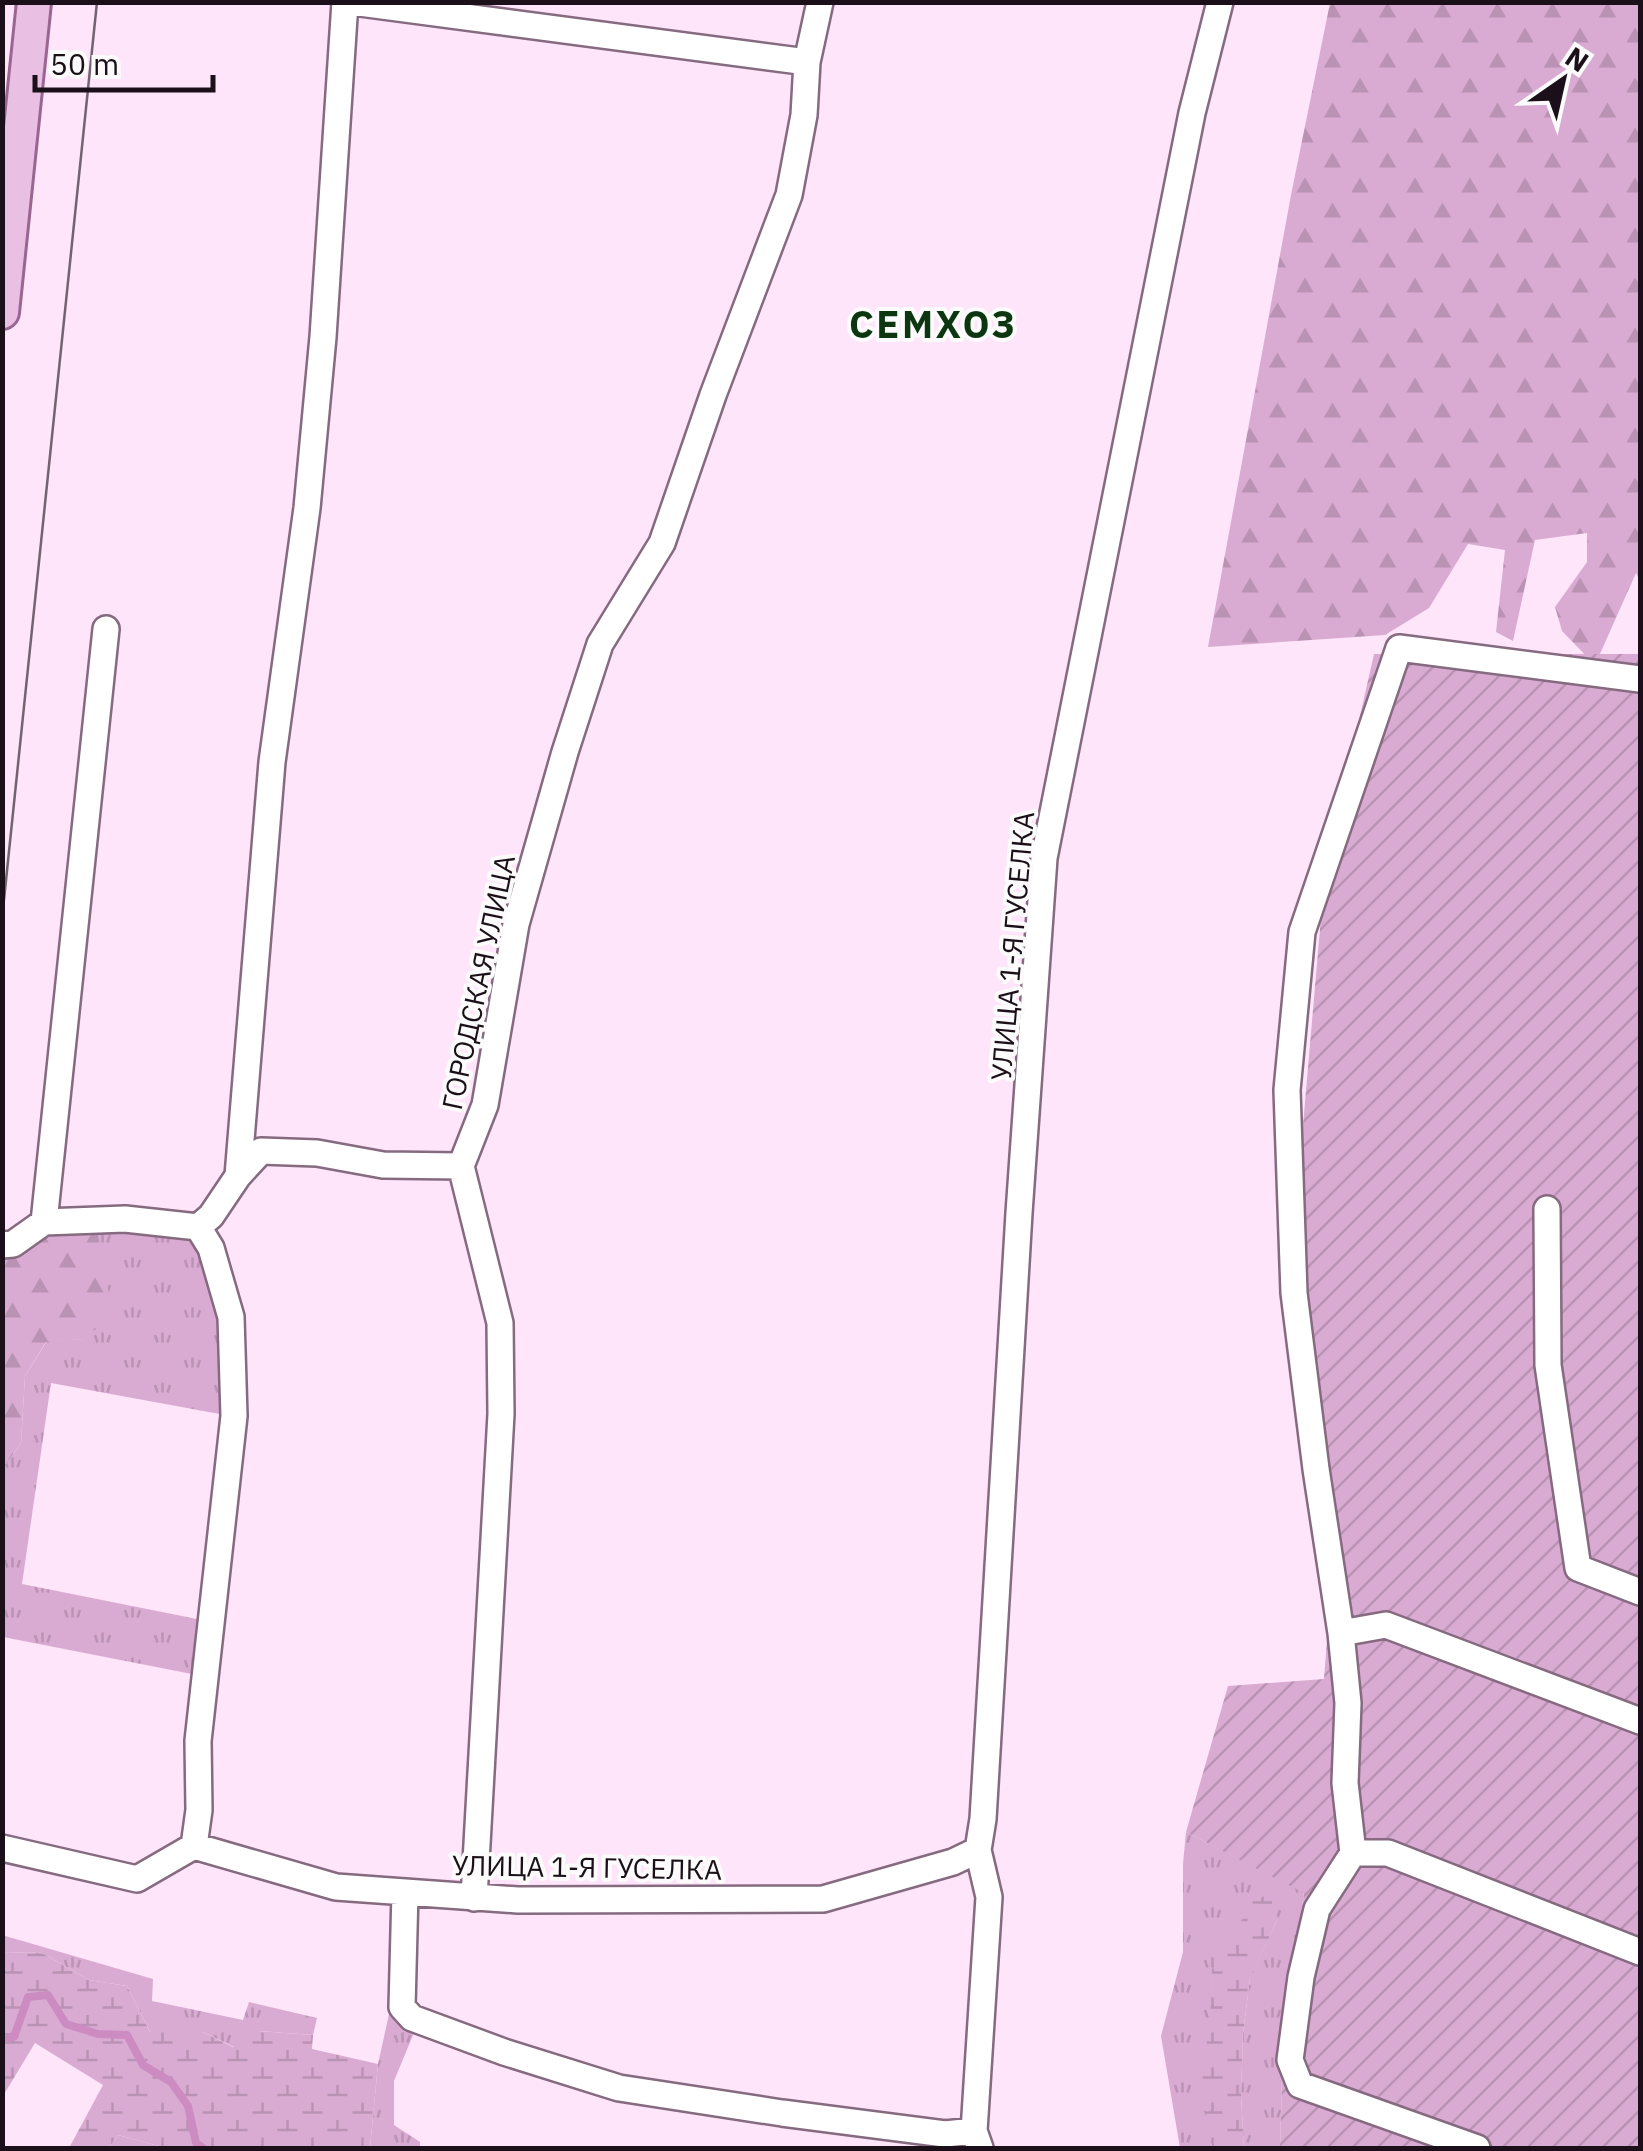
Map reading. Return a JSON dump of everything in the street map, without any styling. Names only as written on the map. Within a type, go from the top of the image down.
[{"type":"main road","points":[[2,312],[34,2]]},
{"type":"street","points":[[238,1176],[272,762],[307,508],[348,2],[806,62]]},
{"type":"street","name":"ГОРОДСКАЯ УЛИЦА","points":[[461,1166],[485,1105],[516,924],[600,644],[662,544],[712,395],[788,195],[804,115],[806,62],[820,2]]},
{"type":"street","name":"УЛИЦА 1-Я ГУСЕЛКА","points":[[406,1892],[402,2007],[412,2018],[620,2088],[977,2140],[989,1898],[978,1850],[984,1820],[1044,858],[1192,113],[1220,2]]},
{"type":"street","points":[[44,1222],[106,629]]},
{"type":"street","points":[[1476,2148],[1300,2085],[1290,2060],[1301,1978],[1317,1909],[1352,1852],[1345,1783],[1348,1703],[1341,1633],[1294,1292],[1287,1090],[1302,932],[1399,648],[1640,679]]},
{"type":"street","points":[[2,1245],[13,1244],[44,1222],[125,1219],[198,1227],[261,1151],[317,1153],[383,1165],[461,1166],[500,1322],[501,1414],[474,1898]]},
{"type":"street","points":[[1547,1209],[1548,1365],[1578,1568],[1640,1592]]},
{"type":"street","points":[[2,1848],[137,1878],[194,1846],[200,1810],[198,1741],[234,1416],[231,1317],[212,1248],[198,1227]]},
{"type":"street","points":[[1341,1633],[1386,1625],[1640,1721]]},
{"type":"street","name":"УЛИЦА 1-Я ГУСЕЛКА","points":[[194,1846],[336,1887],[518,1900],[823,1899],[953,1862],[978,1850]]},
{"type":"street","points":[[1352,1852],[1388,1853],[1640,1952]]},
{"type":"green space","points":[[1330,3],[1640,3],[1640,581],[1636,573],[1595,665],[1562,631],[1555,607],[1587,562],[1587,533],[1535,540],[1513,641],[1496,632],[1505,550],[1468,544],[1429,608],[1385,635],[1208,647]]},
{"type":"green space","points":[[1374,654],[1640,654],[1640,2148],[1280,2148],[1283,2043],[1304,1893],[1186,1832],[1228,1686],[1324,1679],[1328,1628],[1288,1299],[1325,871]]},
{"type":"green space","points":[[97,1230],[189,1235],[209,1252],[224,1317],[225,1415],[51,1383],[22,1584],[202,1620],[197,1675],[3,1637],[3,1464],[21,1443],[25,1376],[47,1341],[83,1339]]},
{"type":"green space","points":[[97,1230],[113,1316],[83,1339],[46,1342],[25,1376],[21,1443],[3,1464],[3,1259],[20,1256],[28,1241]]},
{"type":"green space","points":[[1186,1832],[1304,1892],[1283,2043],[1280,2148],[1244,2148],[1241,2097],[1250,1978],[1278,1918],[1212,1969],[1211,2148],[1180,2148],[1161,2036],[1183,1952]]},
{"type":"green space","points":[[1269,1894],[1278,1918],[1250,1979],[1243,2033],[1244,2148],[1212,2148],[1200,2085],[1210,2022],[1212,1969],[1253,1901]]},
{"type":"green space","points":[[2,1935],[153,1979],[152,2001],[243,2020],[249,2002],[317,2018],[313,2035],[259,2031],[234,2047],[203,2032],[150,2032],[127,1986],[89,1980],[42,1953],[3,1952]]},
{"type":"green space","points":[[3,1952],[42,1953],[89,1980],[127,1986],[150,2032],[203,2032],[233,2047],[258,2031],[313,2035],[312,2049],[378,2064],[370,2148],[166,2148],[118,2135],[109,2148],[69,2148],[103,2085],[35,2043],[3,2096]]},
{"type":"green space","points":[[391,2005],[416,2028],[394,2081],[394,2125],[420,2142],[420,2148],[370,2148],[378,2064]]},
{"type":"green space","points":[[118,2135],[166,2148],[109,2148]]},
{"type":"waterway","points":[[2,2037],[14,2037],[28,1997],[48,1995],[66,2024],[98,2034],[127,2035],[143,2065],[171,2082],[188,2106],[196,2143],[203,2148]]},
{"type":"tram line","points":[[2,919],[97,2]]},
{"type":"district","name":"СЕМХОЗ","points":[[933,323]]}]
